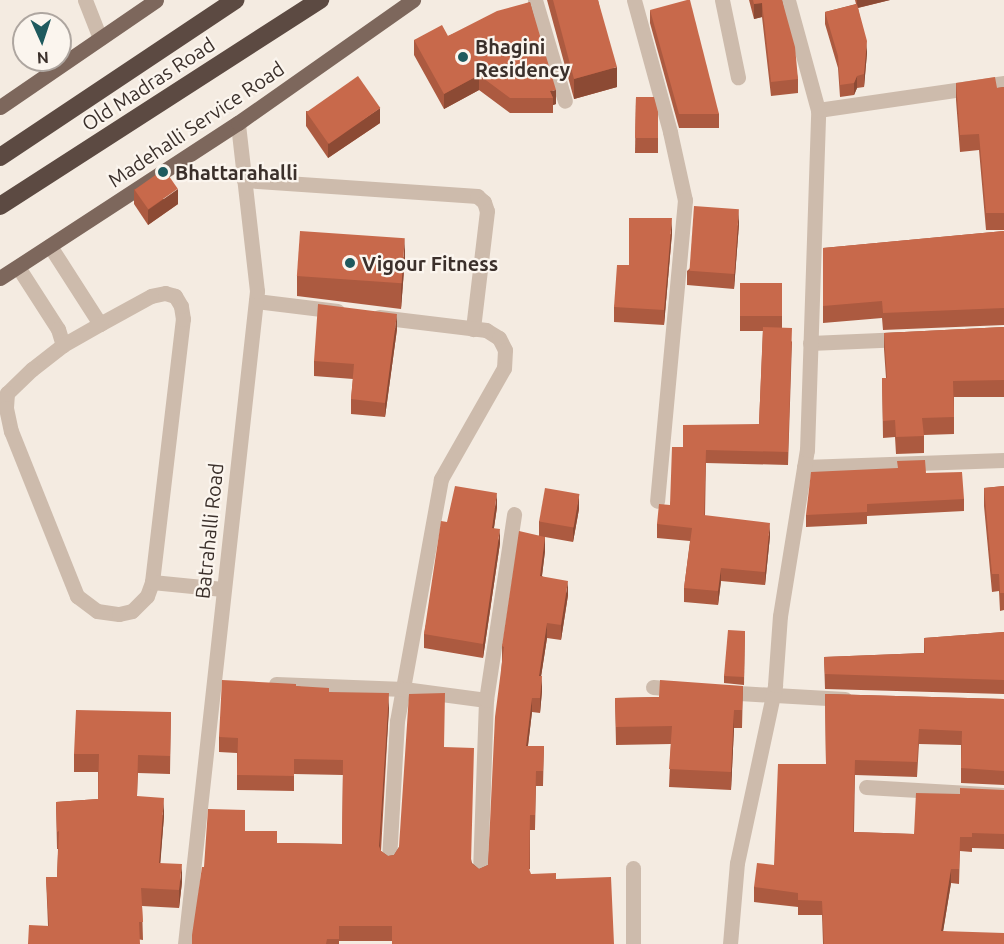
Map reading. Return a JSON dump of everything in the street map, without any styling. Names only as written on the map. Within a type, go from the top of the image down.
[{"type":"highway","name":"Old Madras Road","points":[[0,157],[235,0]]},
{"type":"highway","name":"Old Madras Road","points":[[0,206],[320,0]]},
{"type":"main road","points":[[0,107],[156,0]]},
{"type":"main road","name":"Madehalli Service Road","points":[[0,278],[238,123],[413,0]]},
{"type":"street","points":[[85,0],[100,38]]},
{"type":"street","points":[[535,0],[565,101]]},
{"type":"street","points":[[634,0],[670,132],[684,200],[657,501]]},
{"type":"street","points":[[722,0],[738,77]]},
{"type":"street","points":[[730,944],[737,863],[772,697],[780,616],[804,467],[810,343],[819,256],[818,110],[788,0]]},
{"type":"street","points":[[818,110],[1004,83]]},
{"type":"street","name":"Batrahalli Road","points":[[185,944],[219,682],[224,589],[257,291],[238,123]]},
{"type":"street","points":[[244,180],[477,196],[484,201],[487,211],[473,329]]},
{"type":"street","points":[[50,246],[100,324]]},
{"type":"street","points":[[18,267],[58,329],[63,345]]},
{"type":"street","points":[[165,293],[175,296],[181,306],[183,319],[152,582],[140,605],[119,614],[98,611],[77,596],[11,431],[6,408],[8,393],[32,369],[63,345],[100,324],[151,296],[165,293]]},
{"type":"street","points":[[256,301],[486,330],[499,338],[505,350],[504,368],[441,479],[397,721],[389,861]]},
{"type":"street","points":[[810,343],[913,339]]},
{"type":"street","points":[[804,467],[1004,460]]},
{"type":"street","points":[[480,874],[486,700],[514,514]]},
{"type":"street","points":[[152,582],[224,589]]},
{"type":"street","points":[[261,684],[404,689],[486,700]]},
{"type":"street","points":[[653,687],[772,697],[865,700]]},
{"type":"street","points":[[866,787],[1004,795]]},
{"type":"street","points":[[633,868],[633,944]]},
{"type":"building","points":[[553,0],[598,0],[617,67],[574,79]]},
{"type":"building","points":[[690,0],[719,114],[679,114],[650,10]]},
{"type":"building","points":[[753,0],[782,0],[795,47],[798,79],[771,82],[762,3],[754,4]]},
{"type":"building","points":[[530,2],[556,90],[550,91],[553,98],[510,98],[479,75],[444,94],[414,40],[442,25],[448,36],[497,11]]},
{"type":"building","points":[[857,4],[867,41],[864,74],[857,76],[854,83],[840,85],[838,56],[825,12]]},
{"type":"building","points":[[358,76],[380,108],[329,144],[306,112]]},
{"type":"building","points":[[995,77],[997,88],[1004,87],[1004,213],[986,213],[979,134],[960,135],[956,83]]},
{"type":"building","points":[[636,97],[654,97],[658,112],[658,138],[635,138]]},
{"type":"building","points":[[164,169],[178,189],[148,209],[135,190]]},
{"type":"building","points":[[694,206],[739,209],[734,274],[689,271]]},
{"type":"building","points":[[629,218],[672,218],[664,310],[614,307],[617,265],[629,265]]},
{"type":"building","points":[[300,231],[405,238],[402,283],[297,276]]},
{"type":"building","points":[[1004,231],[1004,308],[883,313],[882,301],[823,306],[823,248]]},
{"type":"building","points":[[740,283],[782,283],[782,316],[740,316]]},
{"type":"building","points":[[318,304],[397,314],[385,403],[351,399],[354,364],[314,361]]},
{"type":"building","points":[[763,327],[792,328],[788,452],[706,450],[704,515],[770,523],[765,572],[721,568],[718,591],[684,588],[692,528],[657,524],[659,504],[670,505],[672,447],[683,447],[683,425],[759,424]]},
{"type":"building","points":[[1004,327],[1004,380],[953,381],[954,417],[922,418],[924,436],[896,437],[895,420],[883,421],[882,378],[887,378],[884,333]]},
{"type":"building","points":[[925,460],[926,473],[962,472],[964,499],[867,504],[867,512],[806,515],[811,472],[898,468],[897,461]]},
{"type":"building","points":[[455,486],[497,493],[492,528],[500,529],[483,644],[424,634],[441,521],[447,522]]},
{"type":"building","points":[[1004,486],[1004,593],[1000,593],[999,574],[992,574],[984,488]]},
{"type":"building","points":[[545,488],[579,494],[574,528],[539,521]]},
{"type":"building","points":[[519,531],[545,537],[540,576],[568,581],[561,625],[547,623],[539,676],[542,676],[540,698],[532,698],[526,746],[544,746],[543,771],[536,771],[535,815],[530,815],[529,869],[531,874],[556,873],[556,879],[611,877],[614,944],[392,944],[392,926],[339,926],[339,939],[327,939],[326,944],[192,944],[202,867],[204,867],[208,809],[245,810],[245,831],[277,831],[277,843],[342,844],[343,760],[294,759],[294,776],[237,775],[238,738],[219,737],[222,680],[296,684],[296,686],[329,688],[329,692],[389,693],[379,846],[381,851],[388,856],[394,855],[399,847],[409,694],[445,693],[444,747],[474,748],[471,863],[479,869],[488,865],[495,717],[504,647],[502,646]]},
{"type":"building","points":[[728,630],[745,631],[744,677],[724,676]]},
{"type":"building","points":[[1004,632],[1004,680],[825,674],[824,657],[925,653],[924,638]]},
{"type":"building","points":[[660,680],[743,686],[742,710],[734,710],[731,772],[669,769],[672,726],[616,727],[615,698],[659,697]]},
{"type":"building","points":[[825,694],[1004,699],[1004,771],[961,768],[962,731],[919,729],[917,762],[855,760],[853,832],[914,834],[916,793],[960,794],[960,788],[1004,790],[1004,834],[972,833],[972,837],[960,837],[959,869],[951,869],[941,931],[1004,933],[1004,944],[824,944],[822,901],[798,900],[798,893],[754,887],[757,863],[774,865],[778,764],[826,764]]},
{"type":"building","points":[[76,710],[171,712],[170,756],[138,755],[137,796],[164,798],[159,863],[182,864],[179,890],[141,888],[143,922],[139,922],[140,944],[28,944],[29,925],[49,926],[46,877],[57,877],[59,831],[57,832],[56,802],[98,799],[99,754],[74,754]]},
{"type":"place","name":"Bhagini Residency","points":[[463,57]]},
{"type":"place","name":"Bhattarahalli","points":[[163,172]]},
{"type":"place","name":"Vigour Fitness","points":[[350,263]]}]
